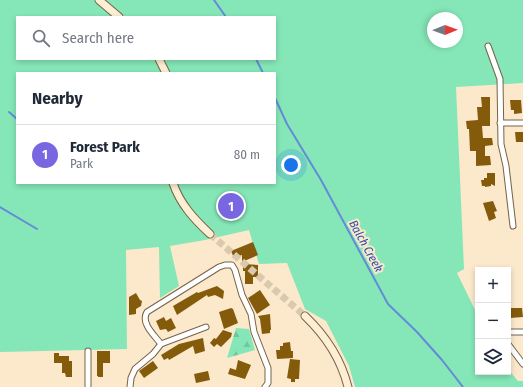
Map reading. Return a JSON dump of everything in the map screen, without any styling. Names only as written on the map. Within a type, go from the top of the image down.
[{"type":"main road","points":[[101,2],[118,16]]},
{"type":"main road","points":[[160,60],[166,72]]},
{"type":"main road","points":[[173,184],[184,205],[210,234]]},
{"type":"main road","points":[[305,316],[318,330],[336,354],[348,387]]},
{"type":"street","points":[[488,46],[500,79],[501,144],[506,166],[513,226]]},
{"type":"street","points":[[500,124],[523,123]]},
{"type":"street","points":[[161,344],[145,321],[144,316],[147,312],[219,267],[232,265],[235,270],[242,295],[251,314],[254,332],[268,368],[268,382],[265,387]]},
{"type":"street","points":[[130,387],[131,378],[135,369],[153,354],[161,344],[206,327]]},
{"type":"street","points":[[511,332],[523,332]]},
{"type":"street","points":[[511,348],[523,364]]},
{"type":"street","points":[[88,351],[88,387]]},
{"type":"green space","points":[[0,0],[523,0],[523,83],[456,87],[464,269],[457,273],[475,310],[475,375],[511,375],[511,373],[518,381],[523,381],[523,387],[355,387],[349,366],[326,321],[305,309],[287,263],[259,264],[249,230],[170,246],[179,286],[160,298],[159,247],[126,250],[127,349],[0,352]]},
{"type":"green space","points":[[236,328],[249,329],[255,350],[227,358]]},
{"type":"building","points":[[481,97],[490,97],[490,126],[482,126],[483,138],[492,138],[493,145],[485,146],[485,156],[490,156],[491,165],[476,166],[476,151],[470,151],[469,129],[467,129],[466,121],[478,120],[477,107],[482,107]]},
{"type":"building","points":[[510,100],[521,100],[522,113],[514,114],[514,110],[511,110]]},
{"type":"building","points":[[515,132],[523,132],[523,142],[516,142]]},
{"type":"building","points":[[487,173],[495,173],[495,186],[491,184],[491,186],[482,186],[481,180],[487,178]]},
{"type":"building","points":[[493,201],[497,211],[494,212],[496,218],[489,221],[483,203]]},
{"type":"building","points":[[253,242],[258,255],[242,262],[242,255],[234,258],[231,251]]},
{"type":"building","points":[[243,264],[258,265],[258,277],[253,277],[253,284],[245,284],[245,271],[243,271]]},
{"type":"building","points":[[217,286],[224,291],[223,299],[215,295],[208,297],[207,295],[177,315],[173,306],[197,292],[198,293]]},
{"type":"building","points":[[260,290],[270,305],[257,314],[248,298]]},
{"type":"building","points":[[136,293],[142,301],[141,306],[136,309],[136,314],[129,315],[129,297]]},
{"type":"building","points":[[231,308],[233,309],[238,323],[224,329],[219,312]]},
{"type":"building","points":[[511,308],[522,308],[523,317],[511,318]]},
{"type":"building","points":[[270,314],[270,333],[262,334],[260,319],[258,316]]},
{"type":"building","points":[[164,317],[166,321],[171,318],[176,328],[168,332],[166,329],[160,330],[156,321]]},
{"type":"building","points":[[223,330],[232,333],[231,337],[221,347],[217,344],[214,347],[210,343],[214,338],[216,339]]},
{"type":"building","points":[[203,338],[205,351],[195,354],[193,346],[169,360],[168,358],[164,360],[161,355],[179,344]]},
{"type":"building","points":[[290,342],[291,351],[293,351],[293,358],[277,359],[276,350],[280,350],[280,346],[283,346],[283,343]]},
{"type":"building","points":[[97,351],[110,351],[110,363],[103,363],[103,377],[97,376]]},
{"type":"building","points":[[54,353],[59,353],[59,356],[69,356],[69,361],[72,361],[72,377],[66,377],[65,373],[62,373],[62,363],[54,363]]},
{"type":"building","points":[[290,359],[300,360],[299,379],[295,379],[295,382],[291,382],[291,379],[287,378]]},
{"type":"building","points":[[238,360],[251,365],[245,379],[228,374],[230,368],[236,370]]},
{"type":"building","points":[[153,361],[158,368],[144,378],[139,371]]},
{"type":"building","points":[[208,371],[210,380],[196,383],[194,374]]},
{"type":"waterway","name":"Balch Creek","points":[[214,0],[225,16]]},
{"type":"waterway","name":"Balch Creek","points":[[256,60],[262,72]]},
{"type":"waterway","name":"Balch Creek","points":[[276,100],[287,124],[321,180],[388,304],[417,332],[442,360],[463,387]]},
{"type":"waterway","points":[[9,112],[16,118]]},
{"type":"waterway","points":[[0,207],[37,229]]},
{"type":"tunnel","points":[[210,234],[305,316]]},
{"type":"place","name":"Forest Park","points":[[231,206]]}]
